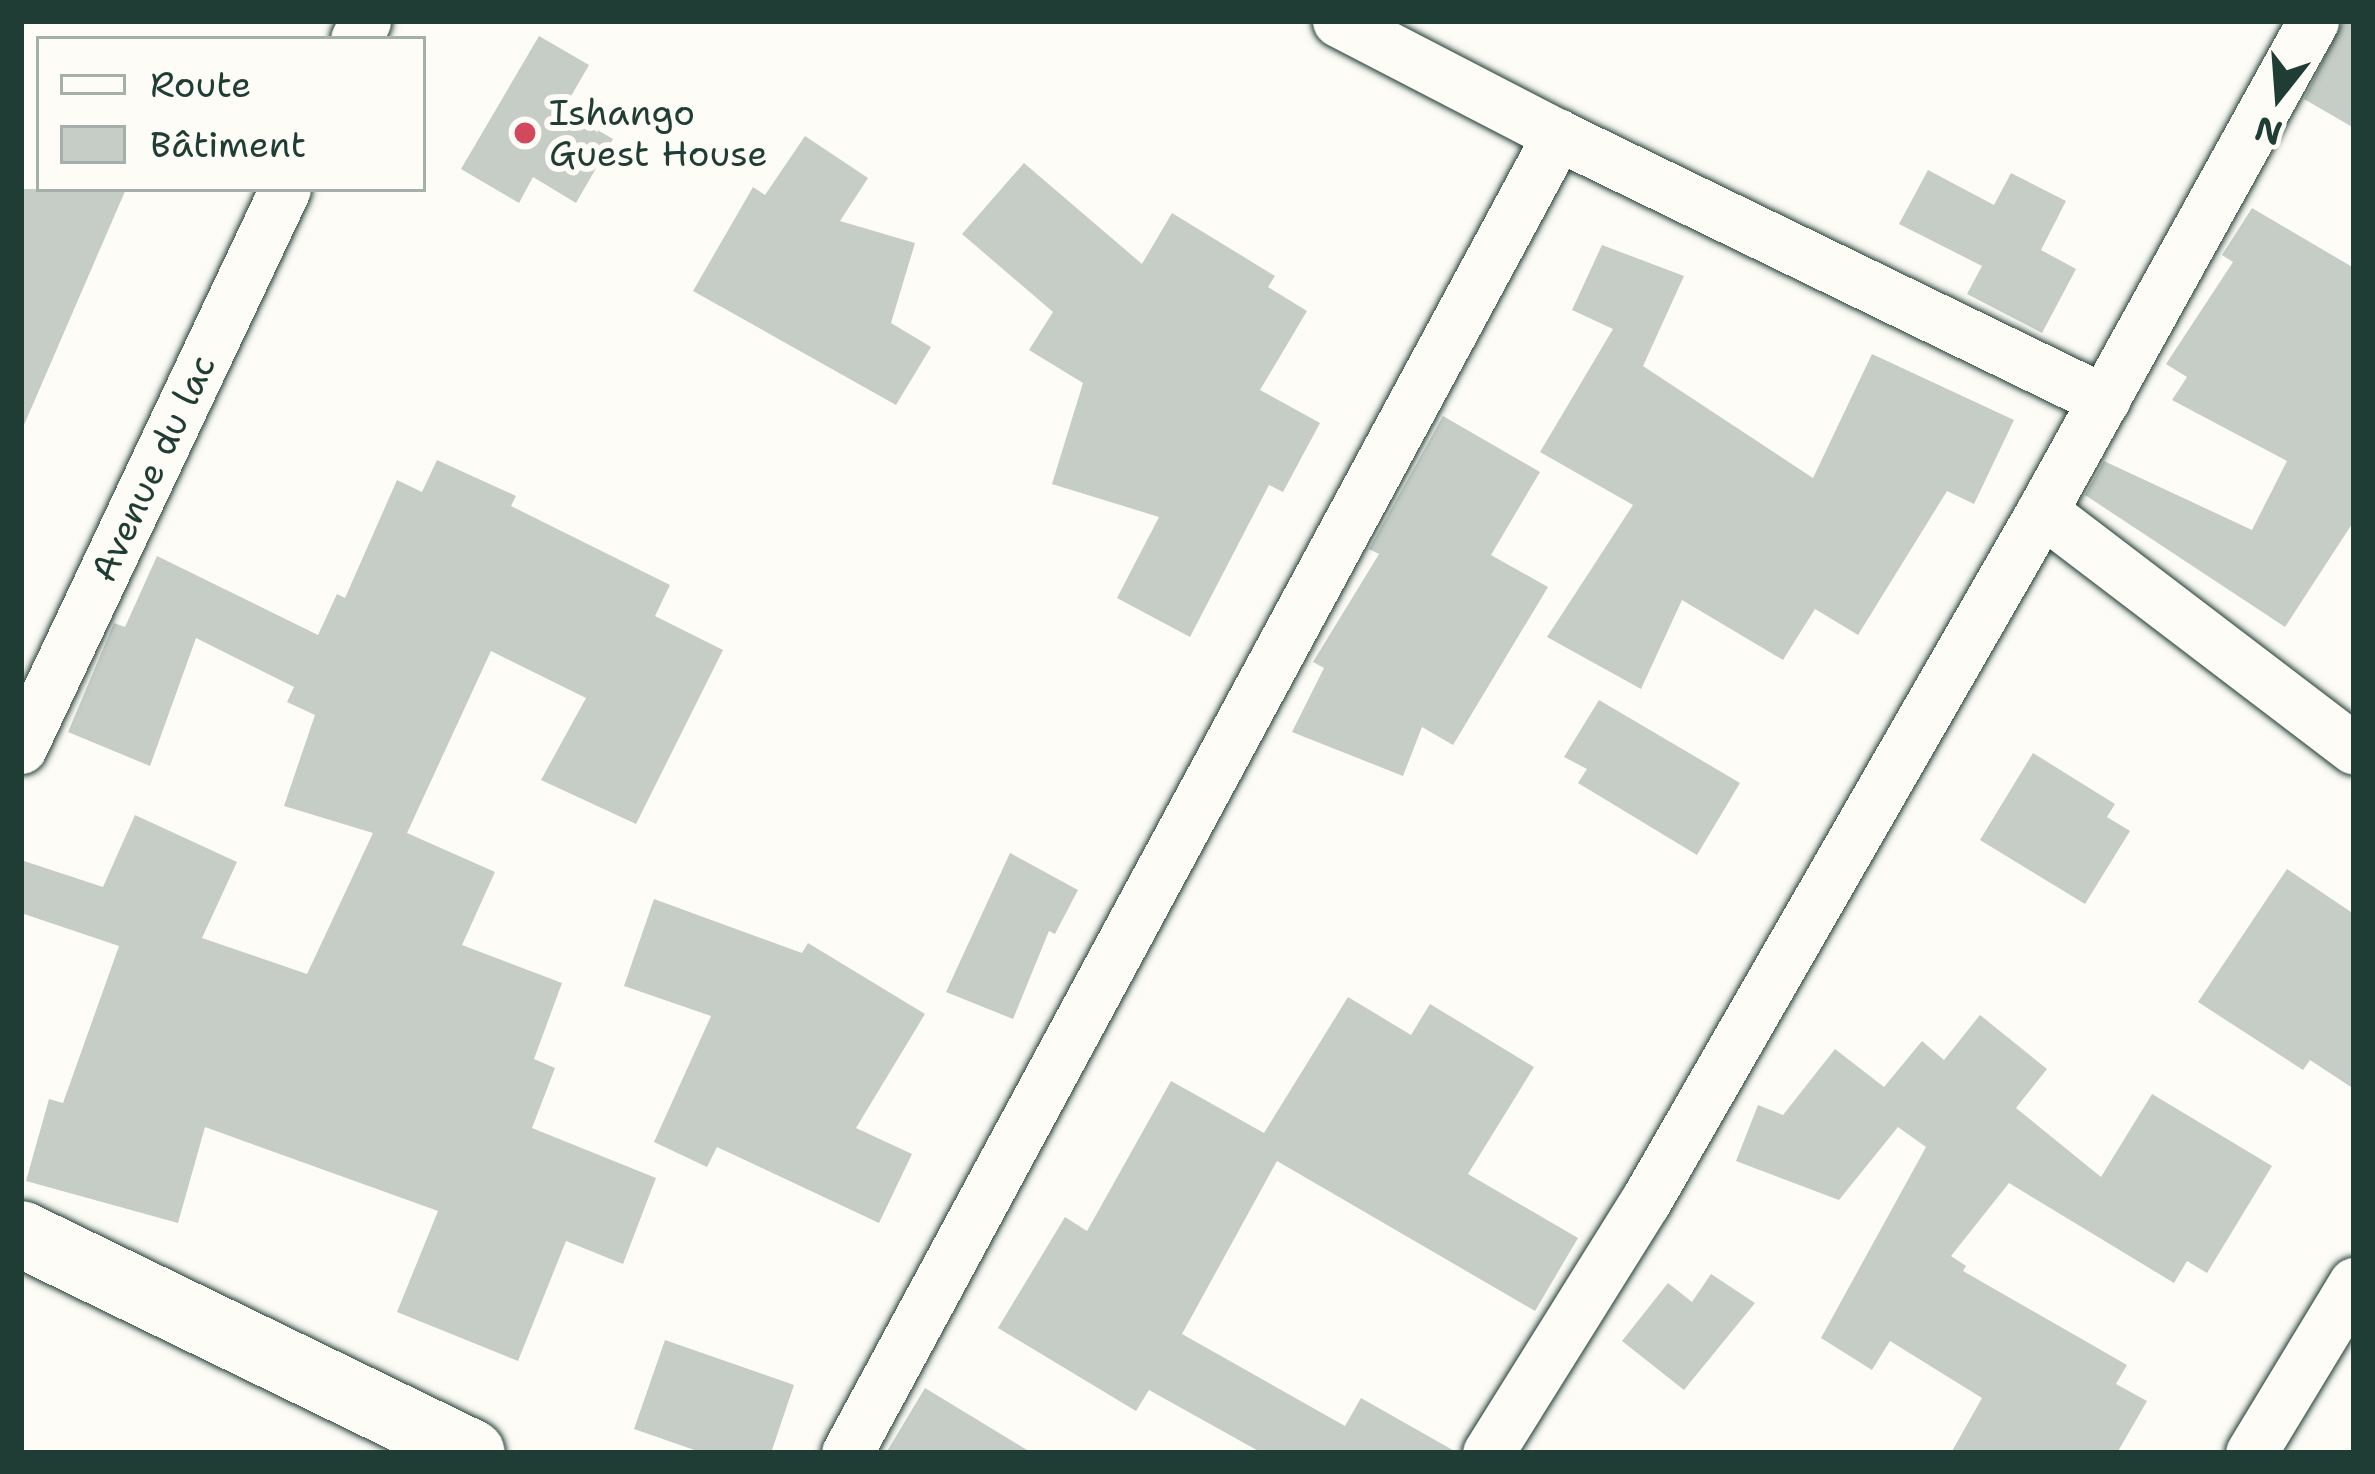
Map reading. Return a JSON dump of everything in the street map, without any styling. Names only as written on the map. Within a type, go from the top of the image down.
[{"type":"main road","points":[[21,1234],[472,1453]]},
{"type":"street","points":[[1338,21],[1558,135],[2104,400]]},
{"type":"street","points":[[1488,1453],[1645,1202],[2042,511],[2313,21]]},
{"type":"street","points":[[847,1453],[1558,135]]},
{"type":"street","name":"Avenue du lac","points":[[21,748],[285,192]]},
{"type":"street","points":[[2042,511],[2354,749]]},
{"type":"street","points":[[2251,1453],[2354,1282]]},
{"type":"building","points":[[2343,21],[2354,21],[2354,128],[2304,99]]},
{"type":"building","points":[[539,36],[589,65],[563,110],[613,139],[576,203],[533,177],[519,203],[461,169]]},
{"type":"building","points":[[805,136],[868,178],[840,221],[915,243],[891,323],[931,347],[896,405],[693,291],[753,187],[765,195]]},
{"type":"building","points":[[1024,163],[1142,264],[1172,213],[1275,276],[1268,287],[1307,311],[1260,390],[1320,423],[1283,492],[1269,485],[1190,637],[1117,598],[1159,517],[1052,484],[1083,383],[1029,350],[1053,312],[962,234]]},
{"type":"building","points":[[1928,170],[1994,205],[2011,173],[2066,201],[2041,250],[2076,269],[2042,333],[1967,294],[1982,266],[1899,224]]},
{"type":"building","points":[[21,189],[125,192],[21,432]]},
{"type":"building","points":[[2252,208],[2354,268],[2354,521],[2285,627],[2085,495],[2104,461],[2252,530],[2287,461],[2172,400],[2187,377],[2166,364],[2233,262],[2222,255]]},
{"type":"building","points":[[1602,245],[1684,276],[1643,366],[1813,478],[1872,354],[2014,420],[1974,504],[1947,491],[1858,635],[1815,609],[1783,660],[1682,600],[1641,689],[1547,637],[1633,505],[1540,452],[1613,329],[1572,310]]},
{"type":"building","points":[[1443,416],[1540,472],[1491,555],[1548,587],[1453,745],[1422,727],[1403,776],[1292,732],[1324,668],[1313,662],[1379,554],[1369,549]]},
{"type":"building","points":[[437,460],[516,496],[511,506],[670,585],[655,616],[723,650],[636,824],[541,780],[586,698],[491,651],[407,833],[495,872],[462,945],[562,983],[534,1059],[555,1068],[532,1128],[656,1178],[623,1264],[566,1241],[518,1361],[397,1312],[438,1211],[205,1127],[178,1223],[26,1181],[49,1099],[63,1103],[119,946],[21,913],[21,860],[103,887],[135,815],[237,862],[202,938],[307,974],[373,833],[284,806],[315,715],[287,702],[294,687],[196,638],[150,766],[68,732],[114,623],[125,627],[157,556],[318,635],[337,594],[345,598],[397,480],[422,492]]},
{"type":"building","points":[[1599,700],[1740,783],[1697,855],[1578,783],[1587,769],[1564,757]]},
{"type":"building","points":[[2033,753],[2115,804],[2107,817],[2130,831],[2085,904],[1980,840]]},
{"type":"building","points":[[1010,853],[1078,890],[1055,934],[1049,931],[1013,1019],[946,992]]},
{"type":"building","points":[[2287,869],[2354,914],[2354,1089],[2310,1060],[2303,1070],[2198,1002]]},
{"type":"building","points":[[654,899],[802,953],[808,943],[925,1014],[856,1128],[912,1154],[879,1223],[717,1147],[707,1167],[654,1142],[711,1016],[624,986]]},
{"type":"building","points":[[1348,997],[1411,1035],[1430,1004],[1534,1067],[1468,1174],[1578,1238],[1535,1311],[1277,1161],[1182,1334],[1345,1426],[1361,1398],[1458,1453],[1262,1453],[1149,1390],[1136,1411],[998,1328],[1065,1217],[1087,1231],[1171,1081],[1264,1133]]},
{"type":"building","points":[[1980,1015],[2047,1069],[2016,1108],[2101,1177],[2152,1094],[2272,1166],[2207,1273],[2187,1261],[2174,1283],[2009,1183],[1951,1256],[1966,1266],[1963,1271],[2127,1365],[2116,1384],[2147,1401],[2117,1453],[1951,1453],[1982,1398],[1890,1341],[1872,1370],[1821,1338],[1926,1147],[1898,1127],[1839,1200],[1736,1161],[1758,1105],[1783,1115],[1835,1049],[1884,1087],[1922,1041],[1944,1060]]},
{"type":"building","points":[[1711,1274],[1755,1303],[1684,1390],[1622,1341],[1668,1283],[1692,1302]]},
{"type":"building","points":[[665,1340],[794,1385],[771,1453],[703,1453],[634,1429]]},
{"type":"building","points":[[925,1388],[1032,1453],[886,1453]]},
{"type":"place","name":"Ishango Guest House","points":[[525,133]]}]
